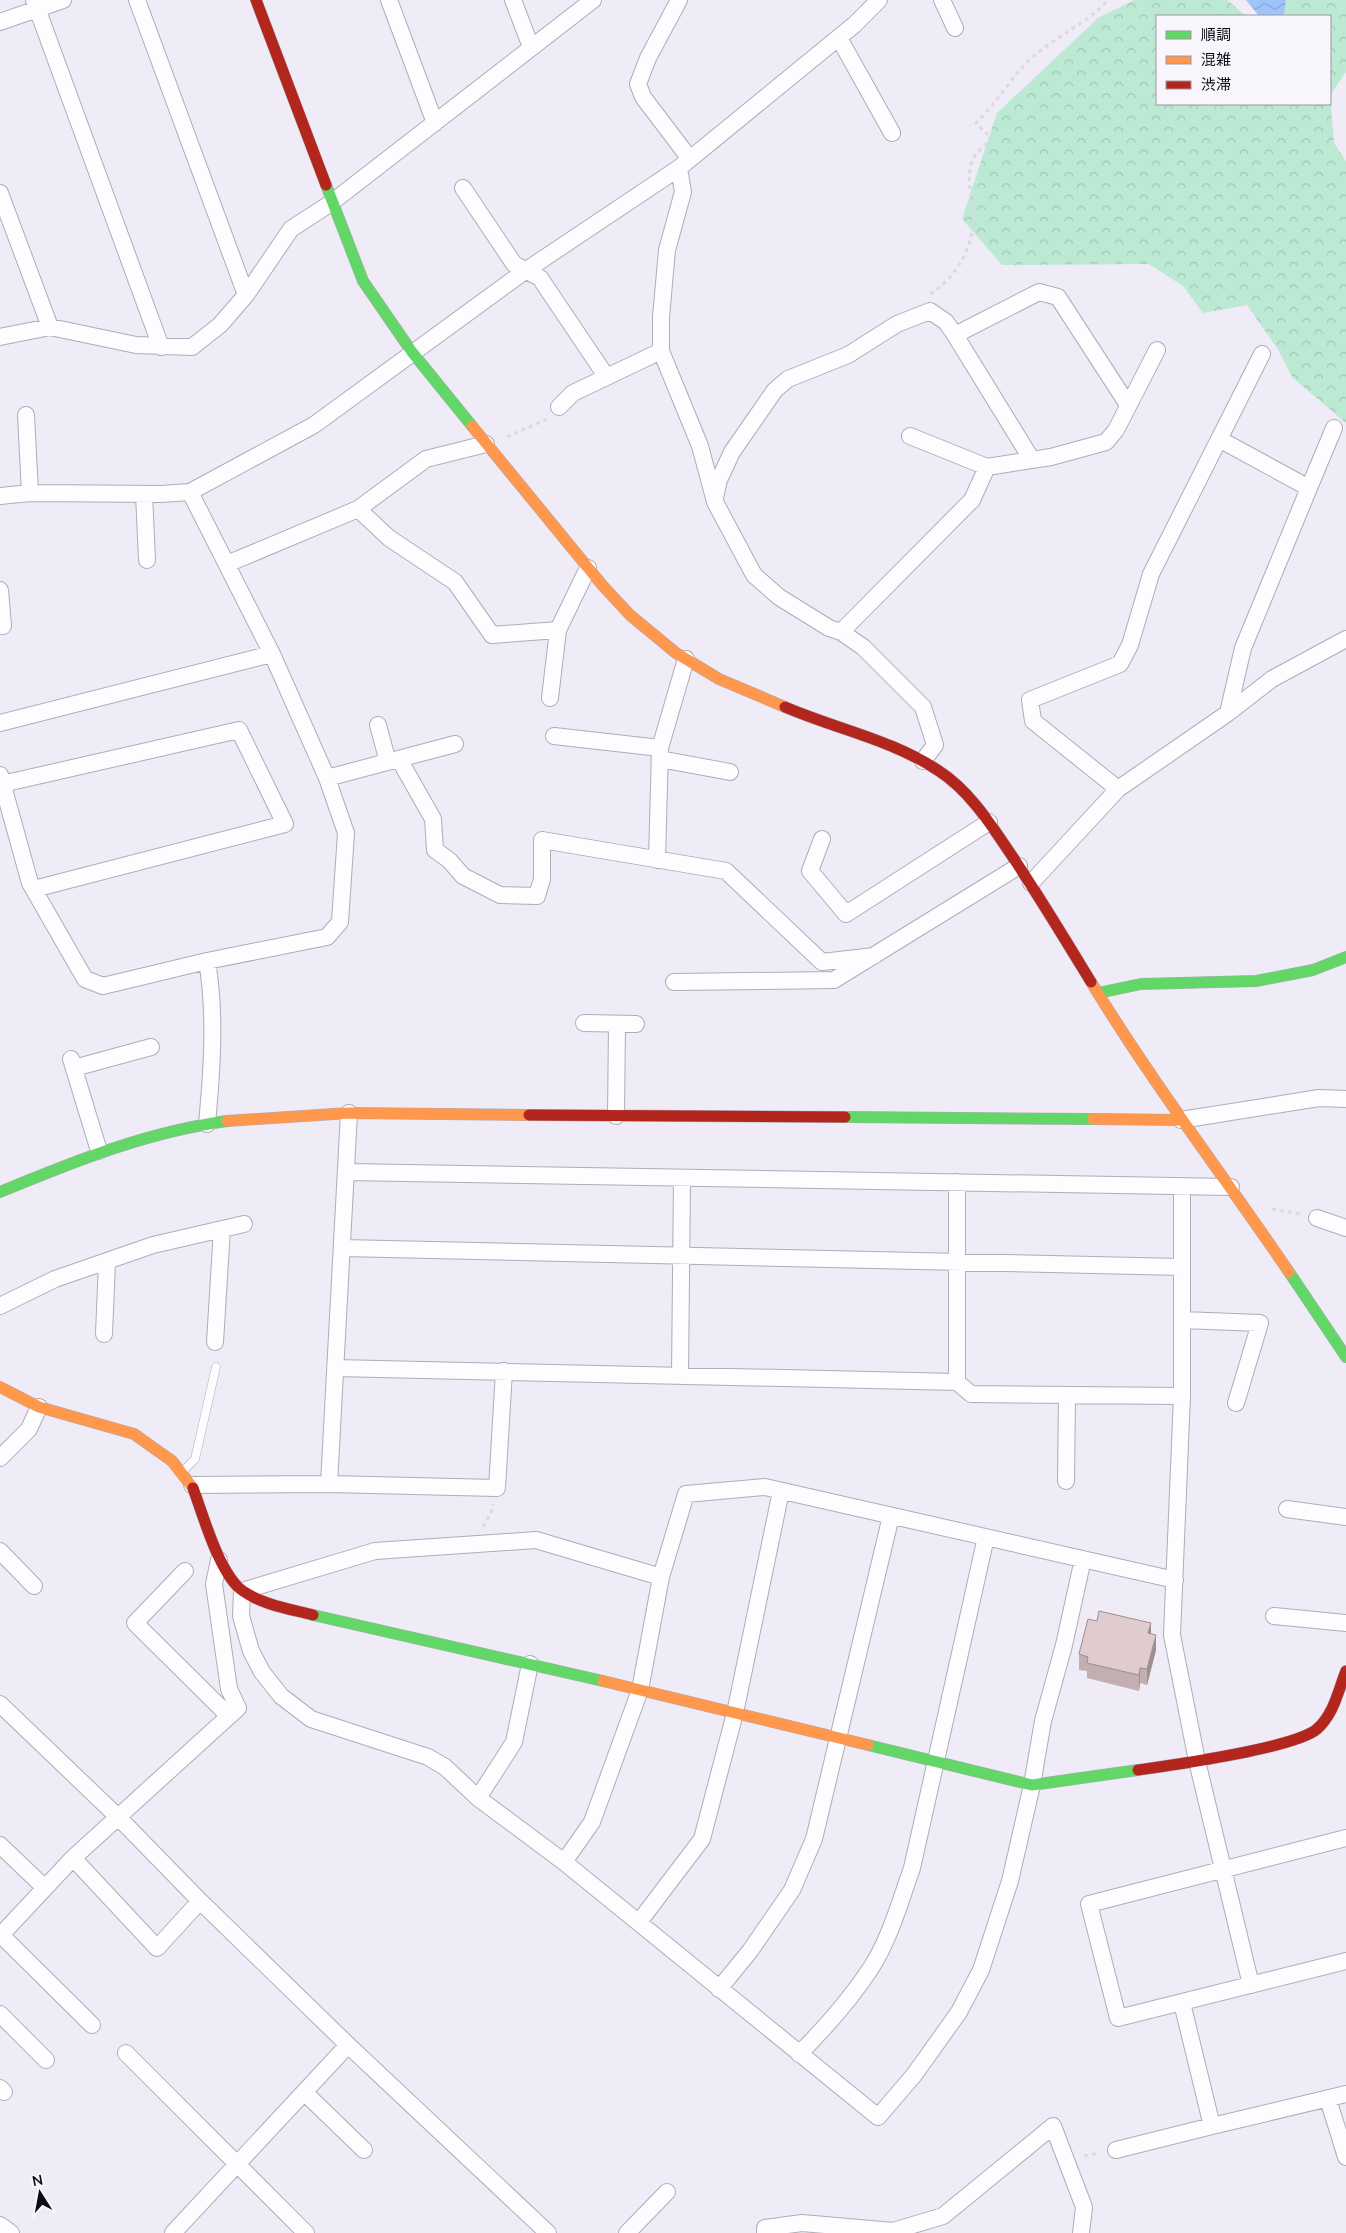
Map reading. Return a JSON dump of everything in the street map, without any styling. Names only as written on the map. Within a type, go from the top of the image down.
[{"type":"street","points":[[0,22],[36,5],[63,0]]},
{"type":"street","points":[[137,0],[246,295]]},
{"type":"street","points":[[256,0],[331,203],[363,281],[378,306],[412,352],[588,568],[630,615],[686,659],[719,679],[748,694],[895,747],[923,760],[940,771],[960,790],[989,822],[1031,883],[1098,993],[1182,1120],[1231,1187],[1346,1357]]},
{"type":"street","points":[[388,0],[435,123]]},
{"type":"street","points":[[513,0],[531,47]]},
{"type":"street","points":[[0,337],[50,327],[136,345],[161,348],[192,347],[220,325],[246,295],[291,230],[331,203],[593,0]]},
{"type":"street","points":[[679,0],[648,58],[638,84],[643,97],[685,164],[683,192],[667,250],[661,317],[661,351],[700,446],[715,502],[754,575],[779,597],[828,628],[841,632],[863,647],[923,707],[935,745],[923,760]]},
{"type":"street","points":[[0,496],[30,493],[144,494],[190,492],[314,425],[525,270],[685,164],[839,38],[879,0]]},
{"type":"street","points":[[942,0],[955,28]]},
{"type":"street","points":[[36,5],[161,348]]},
{"type":"street","points":[[839,38],[892,133]]},
{"type":"street","points":[[464,188],[514,264],[540,278],[606,376]]},
{"type":"street","points":[[0,193],[50,327]]},
{"type":"street","points":[[955,335],[1039,292],[1058,297],[1128,405]]},
{"type":"street","points":[[715,502],[719,480],[732,452],[775,390],[788,379],[848,355],[897,324],[930,311],[946,322],[955,335],[1032,460]]},
{"type":"street","points":[[910,436],[987,467],[1032,460],[1106,442],[1116,430],[1156,350]]},
{"type":"street","points":[[560,407],[574,393],[661,351]]},
{"type":"street","points":[[1118,789],[1033,721],[1030,700],[1120,664],[1130,645],[1151,574],[1262,354]]},
{"type":"street","points":[[26,415],[30,493]]},
{"type":"street","points":[[1228,713],[1242,648],[1334,428]]},
{"type":"street","points":[[1219,439],[1309,488]]},
{"type":"street","points":[[228,564],[358,509],[426,459],[486,444]]},
{"type":"street","points":[[841,632],[972,500],[987,467]]},
{"type":"street","points":[[34,889],[285,824],[239,730],[1,780],[34,889],[85,979],[103,986],[207,961],[328,937],[340,922],[346,832],[327,778],[272,654],[190,492]]},
{"type":"street","points":[[144,494],[147,560]]},
{"type":"street","points":[[358,509],[389,538],[455,582],[492,635],[558,630]]},
{"type":"street","points":[[550,698],[558,630],[588,568]]},
{"type":"street","points":[[0,590],[3,626]]},
{"type":"street","points":[[1031,883],[1118,789],[1228,713],[1272,680],[1346,639]]},
{"type":"street","points":[[0,723],[272,654]]},
{"type":"street","points":[[657,860],[660,754],[686,659]]},
{"type":"street","points":[[378,725],[393,760],[433,819],[434,850],[449,860],[463,876],[500,895],[537,896],[542,879],[542,840],[726,872],[822,962],[874,956]]},
{"type":"street","points":[[554,736],[660,754],[730,772]]},
{"type":"street","points":[[327,778],[455,744]]},
{"type":"street","points":[[822,839],[810,871],[846,914],[989,822]]},
{"type":"street","points":[[674,982],[834,980],[1019,866]]},
{"type":"street","points":[[1098,993],[1141,984],[1256,981],[1313,970],[1346,957]]},
{"type":"street","points":[[207,961],[210,980],[211,1074],[207,1124]]},
{"type":"street","points":[[584,1023],[636,1024]]},
{"type":"street","points":[[616,1116],[617,1024]]},
{"type":"street","points":[[99,1151],[73,1064],[151,1047]]},
{"type":"street","points":[[0,1192],[99,1151],[158,1134],[207,1124],[296,1115],[1182,1120],[1318,1098],[1346,1099]]},
{"type":"street","points":[[329,1484],[349,1114]]},
{"type":"street","points":[[346,1172],[1231,1187]]},
{"type":"street","points":[[680,1376],[682,1178]]},
{"type":"street","points":[[956,1382],[957,1182]]},
{"type":"street","points":[[1182,1186],[1182,1396],[1172,1634],[1197,1760],[1251,1985]]},
{"type":"street","points":[[1317,1218],[1346,1228]]},
{"type":"street","points":[[0,1306],[55,1278],[153,1245],[244,1224]]},
{"type":"street","points":[[215,1342],[222,1229]]},
{"type":"street","points":[[342,1248],[1182,1267]]},
{"type":"street","points":[[104,1334],[107,1262]]},
{"type":"street","points":[[1182,1320],[1260,1323],[1236,1403]]},
{"type":"street","points":[[335,1368],[956,1382],[971,1394],[1182,1396]]},
{"type":"street","points":[[192,1485],[329,1484],[497,1488],[504,1372]]},
{"type":"street","points":[[0,1387],[39,1407],[134,1434],[172,1461],[192,1485],[219,1560],[242,1591],[274,1605],[387,1633],[640,1690],[1032,1785],[1197,1760],[1298,1739],[1316,1730],[1329,1716],[1343,1688],[1346,1671]]},
{"type":"street","points":[[1066,1395],[1066,1481]]},
{"type":"street","points":[[0,1458],[29,1429],[39,1407]]},
{"type":"street","points":[[564,1862],[592,1822],[615,1764],[640,1690],[662,1577],[686,1494],[765,1488],[1175,1580]]},
{"type":"street","points":[[639,1922],[702,1839],[735,1713],[781,1491]]},
{"type":"street","points":[[1288,1509],[1346,1516]]},
{"type":"street","points":[[718,1989],[750,1951],[792,1890],[814,1839],[892,1516]]},
{"type":"street","points":[[800,2054],[837,2015],[872,1967],[894,1919],[912,1868],[986,1538]]},
{"type":"street","points":[[242,1591],[375,1551],[536,1540],[662,1577]]},
{"type":"street","points":[[0,1551],[34,1586]]},
{"type":"street","points":[[242,1591],[241,1616],[251,1651],[262,1672],[281,1696],[311,1718],[428,1757],[446,1767],[478,1798],[564,1862],[718,1989],[878,2117],[914,2074],[959,2012],[981,1970],[1010,1881],[1032,1785],[1044,1721],[1064,1645],[1083,1559]]},
{"type":"street","points":[[92,2025],[0,1936],[73,1858],[238,1708],[229,1689],[214,1584],[219,1560]]},
{"type":"street","points":[[185,1571],[134,1623],[229,1716]]},
{"type":"street","points":[[1274,1616],[1346,1623]]},
{"type":"street","points":[[478,1798],[514,1742],[530,1664]]},
{"type":"street","points":[[0,1704],[118,1817],[200,1901],[348,2045],[548,2233]]},
{"type":"street","points":[[1346,1838],[1089,1904],[1118,2018],[1346,1961]]},
{"type":"street","points":[[0,1845],[44,1887]]},
{"type":"street","points":[[73,1858],[157,1948],[200,1901]]},
{"type":"street","points":[[1182,2003],[1212,2126]]},
{"type":"street","points":[[0,2014],[46,2060]]},
{"type":"street","points":[[172,2233],[348,2045]]},
{"type":"street","points":[[126,2053],[306,2233]]},
{"type":"street","points":[[304,2092],[364,2150]]},
{"type":"street","points":[[1116,2150],[1346,2094]]},
{"type":"street","points":[[1328,2099],[1346,2157]]},
{"type":"street","points":[[765,2233],[765,2228],[802,2223],[893,2231],[943,2216],[1053,2126],[1084,2207],[1081,2233]]},
{"type":"street","points":[[627,2233],[667,2192]]},
{"type":"street","points":[[0,2224],[12,2233]]},
{"type":"lane","points":[[181,1472],[195,1459],[216,1368]]},
{"type":"path","points":[[926,296],[944,285],[954,275],[969,242],[974,221],[969,182],[971,164],[978,152],[992,139],[976,123],[992,108],[1022,69],[1039,51],[1077,26],[1108,0]]},
{"type":"path","points":[[486,444],[512,435],[549,418],[560,407]]},
{"type":"path","points":[[1270,1208],[1317,1218]]},
{"type":"path","points":[[476,1544],[476,1539],[491,1513],[497,1488]]},
{"type":"path","points":[[1066,2160],[1116,2150]]},
{"type":"green space","points":[[1134,0],[1227,0],[1245,15],[1156,15],[1156,105],[1331,105],[1334,143],[1346,161],[1346,423],[1292,377],[1279,351],[1247,305],[1203,313],[1183,286],[1149,264],[1002,265],[962,219],[997,113],[1098,18]]},
{"type":"green space","points":[[1286,0],[1346,0],[1346,72],[1331,94],[1331,15],[1284,15]]},
{"type":"water","points":[[1246,0],[1286,0],[1284,15],[1258,15]]},
{"type":"building","points":[[1099,1611],[1151,1623],[1148,1633],[1156,1635],[1147,1669],[1140,1668],[1139,1675],[1087,1663],[1088,1657],[1079,1654],[1088,1619],[1097,1621]]},
{"type":"traffic: fast","points":[[326,185],[363,281],[412,352],[472,426]]},
{"type":"traffic: fast","points":[[1098,993],[1141,984],[1256,981],[1313,970],[1346,957]]},
{"type":"traffic: fast","points":[[845,1117],[1093,1119]]},
{"type":"traffic: fast","points":[[0,1192],[56,1169],[140,1140],[168,1132],[227,1121]]},
{"type":"traffic: fast","points":[[1289,1272],[1346,1357]]},
{"type":"traffic: fast","points":[[313,1615],[603,1681]]},
{"type":"traffic: fast","points":[[868,1745],[1032,1785],[1138,1770]]},
{"type":"traffic: slow","points":[[472,426],[603,586],[630,615],[676,653],[719,679],[785,707]]},
{"type":"traffic: slow","points":[[1091,982],[1163,1092],[1289,1272]]},
{"type":"traffic: slow","points":[[227,1121],[349,1113],[529,1115]]},
{"type":"traffic: slow","points":[[1093,1119],[1181,1120]]},
{"type":"traffic: slow","points":[[0,1387],[39,1407],[134,1434],[172,1461],[193,1488]]},
{"type":"traffic: slow","points":[[603,1681],[868,1745]]},
{"type":"traffic: jam","points":[[256,0],[326,185]]},
{"type":"traffic: jam","points":[[785,707],[903,751],[949,778],[968,796],[999,837],[1039,897],[1091,982]]},
{"type":"traffic: jam","points":[[529,1115],[845,1117]]},
{"type":"traffic: jam","points":[[193,1488],[213,1544],[227,1572],[235,1583],[243,1591],[259,1600],[313,1615]]},
{"type":"traffic: jam","points":[[1138,1770],[1232,1755],[1285,1743],[1304,1736],[1317,1729],[1328,1716],[1346,1671]]}]
